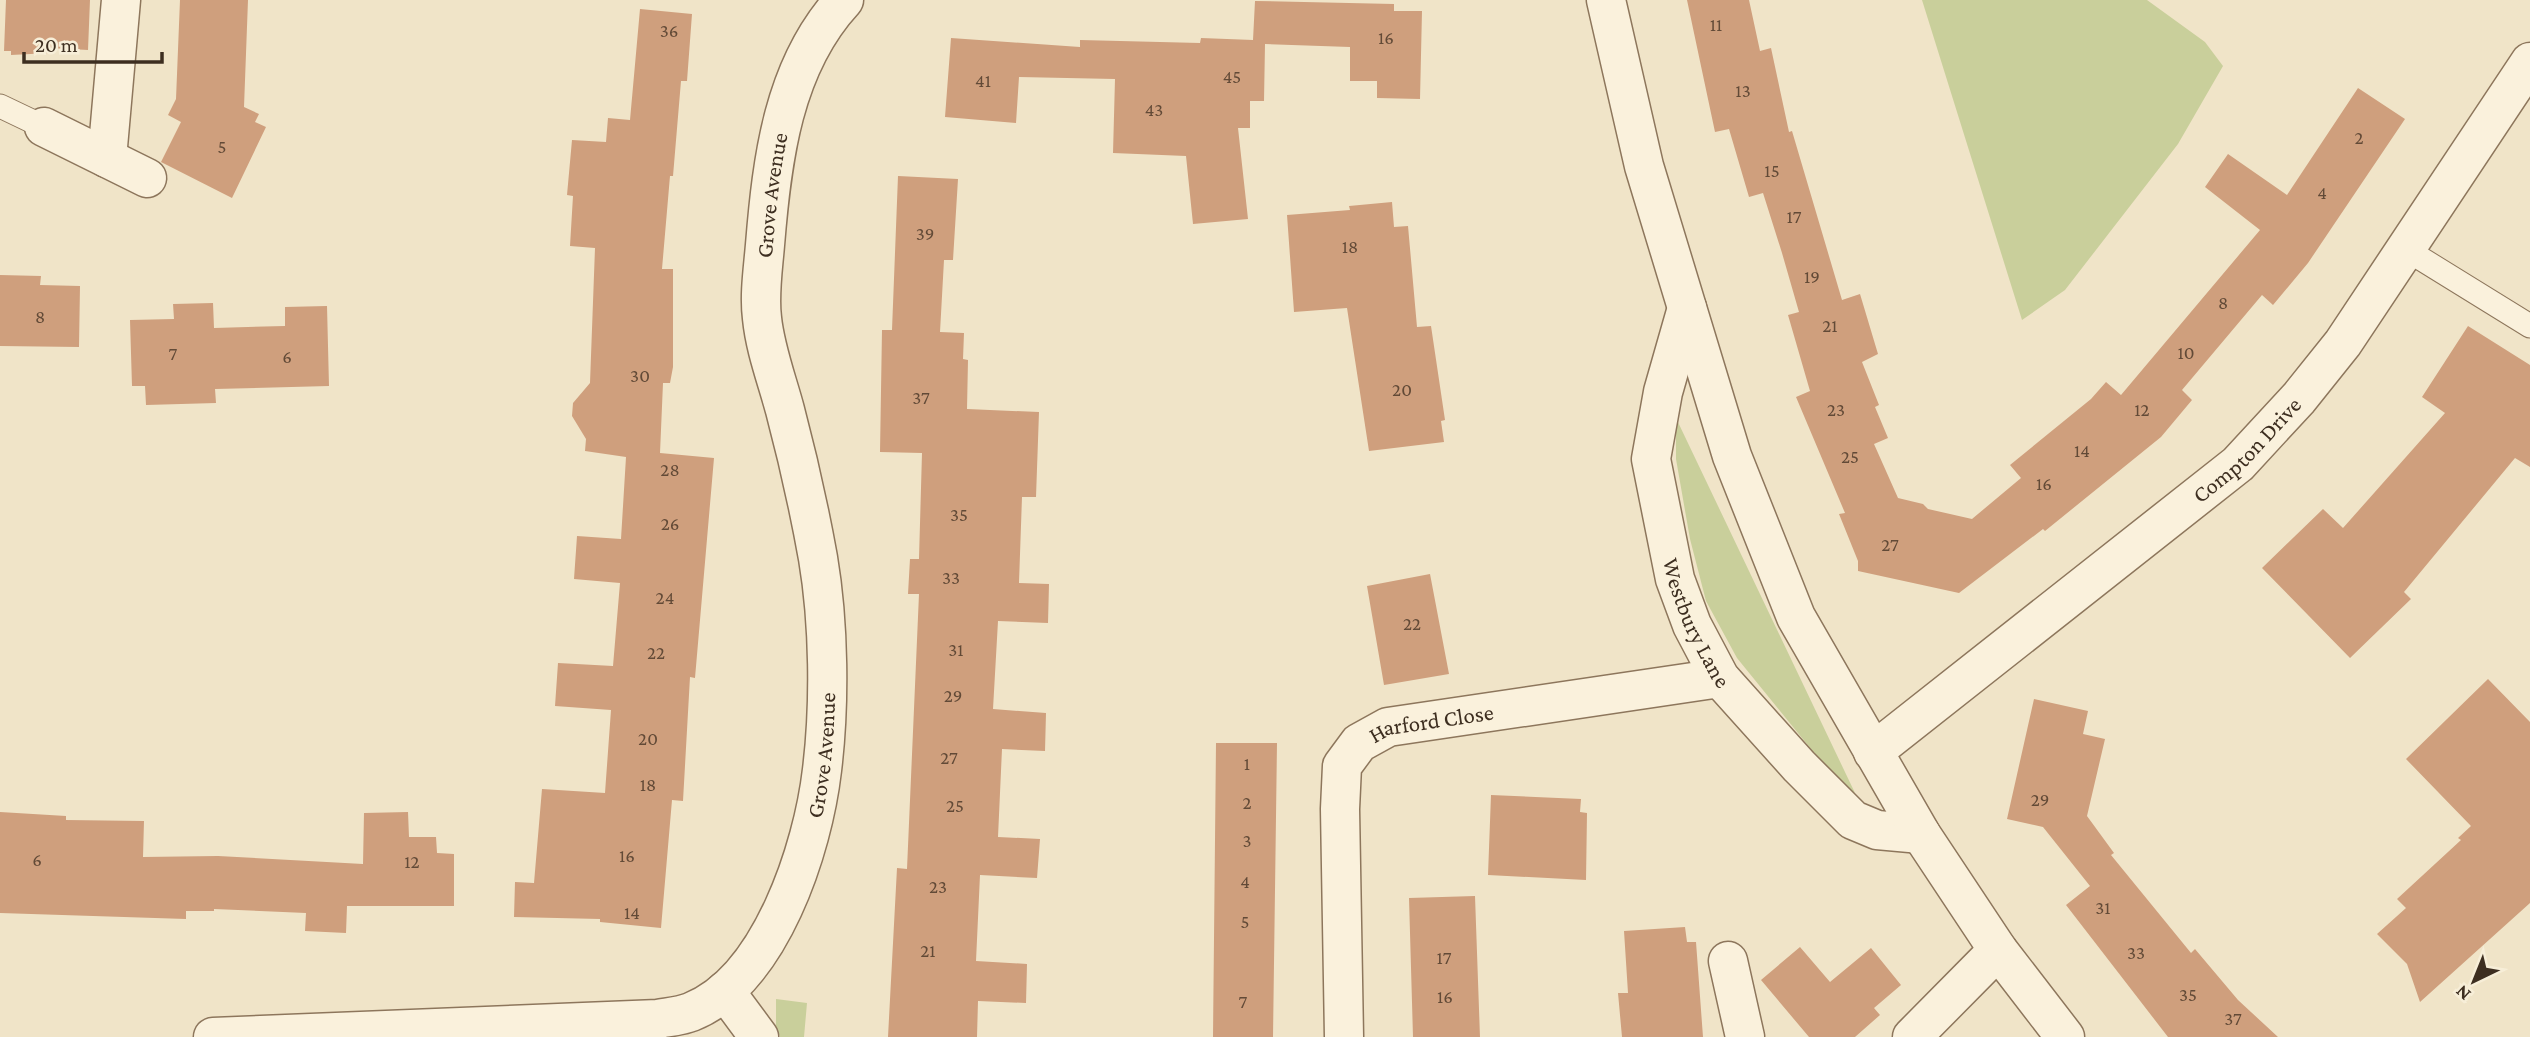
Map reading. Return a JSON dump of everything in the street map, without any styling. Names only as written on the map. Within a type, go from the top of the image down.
[{"type":"street","points":[[107,158],[121,0]]},
{"type":"street","name":"Grove Avenue","points":[[213,1037],[659,1019],[691,1012],[724,991],[751,963],[772,933],[800,867],[822,771],[827,664],[818,561],[798,459],[762,317],[771,182],[779,135],[804,57],[821,27],[844,0]]},
{"type":"street","points":[[1606,0],[1644,166],[1731,456],[1796,617],[1921,834],[1998,950],[2065,1037]]},
{"type":"street","name":"Compton Drive","points":[[1873,752],[2238,464],[2298,398],[2343,342],[2407,250],[2530,62]]},
{"type":"street","points":[[44,127],[147,178]]},
{"type":"street","name":"Westbury Lane","points":[[1687,308],[1663,392],[1651,458],[1675,579],[1692,625],[1720,678],[1853,820],[1877,830],[1921,834]]},
{"type":"street","name":"Harford Close","points":[[1344,1037],[1339,809],[1342,766],[1359,743],[1388,727],[1720,678]]},
{"type":"street","points":[[1912,1037],[1998,950]]},
{"type":"street","points":[[1728,961],[1745,1037]]},
{"type":"street","points":[[724,991],[759,1037]]},
{"type":"lane","points":[[0,106],[44,127]]},
{"type":"lane","points":[[2407,250],[2530,326]]},
{"type":"green space","points":[[1922,0],[2147,0],[2205,42],[2223,66],[2178,144],[2065,290],[2022,320]]},
{"type":"green space","points":[[1676,418],[1855,793],[1837,781],[1737,658],[1706,601],[1690,539],[1676,459]]},
{"type":"green space","points":[[776,999],[807,1003],[804,1037],[780,1037],[776,1026]]},
{"type":"building","points":[[6,0],[90,0],[88,50],[51,48],[50,53],[11,55],[11,51],[4,51]]},
{"type":"building","points":[[180,0],[248,0],[244,107],[259,114],[255,122],[266,127],[232,198],[161,162],[181,122],[168,115],[176,99]]},
{"type":"building","points":[[1687,0],[1749,0],[1760,51],[1771,48],[1789,132],[1792,131],[1842,300],[1860,294],[1878,354],[1862,362],[1879,405],[1875,407],[1888,438],[1874,444],[1898,498],[1923,504],[1928,509],[1972,519],[2021,478],[2010,465],[2091,399],[2106,382],[2121,395],[2260,230],[2205,187],[2228,154],[2287,195],[2358,88],[2405,119],[2308,263],[2273,305],[2262,295],[2182,390],[2192,400],[2161,437],[2045,531],[2043,529],[1959,593],[1858,571],[1858,561],[1839,514],[1845,513],[1796,397],[1810,391],[1788,315],[1799,312],[1782,253],[1763,193],[1749,197],[1729,129],[1715,132]]},
{"type":"building","points":[[1255,1],[1394,4],[1394,11],[1422,11],[1420,99],[1377,98],[1377,81],[1350,81],[1350,47],[1265,44],[1264,101],[1250,101],[1250,128],[1238,128],[1248,219],[1193,224],[1186,156],[1113,153],[1115,79],[1019,77],[1016,123],[945,117],[951,38],[1080,47],[1080,40],[1200,43],[1201,38],[1253,40]]},
{"type":"building","points":[[640,9],[692,14],[687,81],[681,81],[662,269],[673,269],[673,367],[670,383],[663,383],[660,453],[714,458],[695,678],[690,677],[683,801],[672,800],[661,928],[600,922],[600,919],[514,917],[515,882],[534,883],[542,789],[605,793],[611,710],[555,706],[558,663],[613,666],[620,583],[574,579],[577,536],[621,539],[626,457],[585,451],[586,439],[572,416],[573,403],[590,383],[595,248],[570,246],[573,196],[567,195],[572,140],[606,142],[608,118],[630,120]]},
{"type":"building","points":[[898,176],[958,179],[953,260],[944,260],[940,332],[964,333],[963,359],[968,360],[967,409],[1039,412],[1036,497],[1022,497],[1019,583],[1049,584],[1048,623],[998,621],[993,709],[1046,713],[1045,751],[1002,749],[998,837],[1040,839],[1037,878],[980,875],[976,961],[1027,964],[1026,1003],[978,1001],[977,1037],[888,1037],[897,868],[907,869],[919,594],[908,594],[910,559],[919,559],[922,453],[880,452],[882,330],[892,330]]},
{"type":"building","points":[[1392,202],[1394,227],[1408,226],[1417,327],[1431,326],[1445,420],[1441,421],[1444,442],[1369,451],[1347,308],[1294,312],[1287,215],[1350,210],[1349,206]]},
{"type":"building","points":[[0,275],[41,276],[40,285],[80,286],[79,347],[0,346]]},
{"type":"building","points":[[213,303],[214,328],[285,326],[285,307],[327,306],[329,386],[215,389],[216,403],[146,405],[145,386],[132,386],[130,320],[174,319],[173,304]]},
{"type":"building","points":[[2468,326],[2530,365],[2530,467],[2515,458],[2404,592],[2411,599],[2350,658],[2262,568],[2323,509],[2343,528],[2445,413],[2422,397]]},
{"type":"building","points":[[1430,574],[1449,674],[1384,685],[1367,586]]},
{"type":"building","points":[[2488,679],[2530,722],[2530,903],[2420,1002],[2407,964],[2377,934],[2406,908],[2397,899],[2461,840],[2458,838],[2471,826],[2406,759]]},
{"type":"building","points":[[2034,699],[2088,711],[2083,734],[2105,739],[2087,816],[2114,853],[2111,855],[2191,953],[2195,949],[2238,1000],[2278,1037],[2168,1037],[2066,905],[2090,886],[2043,827],[2007,819]]},
{"type":"building","points":[[1216,743],[1277,743],[1273,1037],[1213,1037]]},
{"type":"building","points":[[1491,795],[1581,799],[1580,812],[1587,813],[1586,880],[1488,875]]},
{"type":"building","points":[[0,812],[66,816],[66,820],[144,821],[143,857],[218,856],[363,864],[364,813],[408,812],[409,837],[436,837],[437,853],[454,854],[454,906],[347,906],[346,933],[305,931],[306,913],[214,909],[186,911],[186,919],[0,913]]},
{"type":"building","points":[[1475,896],[1480,1037],[1413,1037],[1409,898]]},
{"type":"building","points":[[1685,927],[1687,942],[1696,942],[1703,1037],[1622,1037],[1618,993],[1628,993],[1624,931]]},
{"type":"building","points":[[1800,947],[1830,982],[1871,948],[1901,985],[1874,1008],[1880,1015],[1855,1037],[1809,1037],[1761,980]]}]
